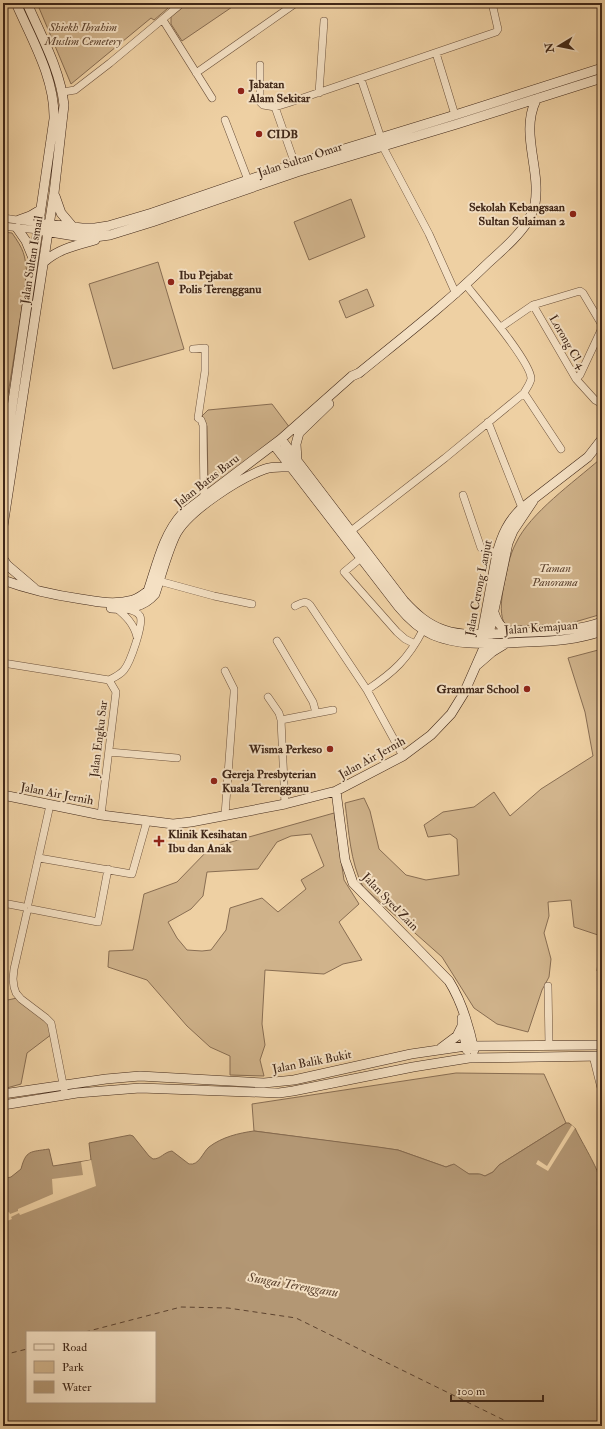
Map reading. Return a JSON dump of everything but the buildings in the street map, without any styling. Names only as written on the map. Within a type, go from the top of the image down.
[{"type":"main road","name":"Jalan Sultan Ismail","points":[[3,469],[54,119],[54,107],[50,83],[44,65],[16,3]]},
{"type":"main road","name":"Jalan Sultan Ismail","points":[[3,526],[49,228],[64,105],[63,92],[58,74],[27,3]]},
{"type":"main road","points":[[38,226],[49,228],[72,226],[95,228],[108,226],[295,164],[382,142],[455,115],[602,68]]},
{"type":"main road","name":"Jalan Sultan Omar","points":[[49,228],[81,237],[110,235],[152,222],[382,142],[536,100],[602,78]]},
{"type":"main road","points":[[294,465],[296,444],[299,433],[355,380],[359,373],[466,285],[519,233],[529,220],[533,211],[536,186],[529,124],[532,107],[536,100]]},
{"type":"main road","points":[[515,106],[520,110],[529,124]]},
{"type":"main road","points":[[54,193],[61,213],[72,226]]},
{"type":"main road","points":[[34,260],[18,224],[40,210]]},
{"type":"main road","points":[[44,262],[49,257],[62,250],[110,235]]},
{"type":"main road","name":"Jalan Batas Baru","points":[[5,586],[102,603],[124,602],[142,596],[148,591],[168,533],[182,514],[282,439],[352,376],[359,373]]},
{"type":"main road","points":[[282,439],[294,465]]},
{"type":"main road","name":"Jalan Cerong Lanjut","points":[[485,634],[483,622],[500,540],[506,526],[514,515],[522,508],[588,457],[602,439]]},
{"type":"main road","points":[[274,445],[294,465]]},
{"type":"main road","name":"Jalan Batas Baru","points":[[5,586],[45,598],[86,606],[120,608],[138,606],[149,601],[154,594],[175,536],[182,524],[230,487],[250,476],[273,467],[294,465]]},
{"type":"main road","name":"Jalan Kemajuan","points":[[294,465],[351,531],[404,601],[426,622],[457,633],[467,634],[561,632],[587,627],[602,622]]},
{"type":"main road","name":"Jalan Kemajuan","points":[[294,465],[361,558],[398,606],[423,630],[443,638],[483,646],[508,642],[572,640],[602,631]]},
{"type":"main road","name":"Jalan Cerong Lanjut","points":[[483,646],[508,543],[513,531],[533,501]]},
{"type":"main road","points":[[3,559],[7,565],[37,591]]},
{"type":"main road","points":[[493,609],[502,627],[512,633]]},
{"type":"main road","points":[[467,634],[483,622]]},
{"type":"main road","points":[[476,667],[492,652],[508,642]]},
{"type":"main road","name":"Jalan Air Jernih","points":[[3,795],[101,815],[167,824],[181,824],[285,804],[336,791],[403,756],[421,744],[444,722],[464,693],[476,667],[483,646]]},
{"type":"main road","name":"Jalan Syed Zain","points":[[336,791],[345,860],[353,883],[449,981],[456,992],[462,1012]]},
{"type":"main road","points":[[462,1012],[462,1026],[470,1045]]},
{"type":"main road","points":[[462,1012],[468,1024],[473,1058]]},
{"type":"main road","points":[[440,1049],[457,1036],[462,1026]]},
{"type":"main road","name":"Jalan Balik Bukit","points":[[3,1094],[106,1079],[140,1076],[264,1083],[277,1082],[294,1080],[411,1054],[470,1045],[602,1045]]},
{"type":"main road","name":"Jalan Balik Bukit","points":[[3,1104],[65,1095],[140,1088],[278,1093],[413,1067],[473,1058],[597,1056]]},
{"type":"street","points":[[63,92],[75,90],[163,20],[182,3]]},
{"type":"street","points":[[196,73],[296,3]]},
{"type":"street","points":[[260,65],[260,102],[263,105],[275,107],[496,32],[498,29],[492,3]]},
{"type":"street","points":[[163,20],[212,98]]},
{"type":"street","points":[[319,93],[324,21]]},
{"type":"street","points":[[436,53],[455,115]]},
{"type":"street","points":[[361,79],[382,142],[429,234],[456,294]]},
{"type":"street","points":[[275,107],[295,164]]},
{"type":"street","points":[[225,120],[248,180]]},
{"type":"street","points":[[3,218],[18,224]]},
{"type":"street","points":[[3,226],[18,224],[38,226]]},
{"type":"street","points":[[351,531],[524,393],[531,378],[528,369],[501,327],[466,285]]},
{"type":"street","points":[[501,327],[533,304],[582,291],[602,325]]},
{"type":"street","name":"Lorong Cl 4","points":[[533,304],[576,379],[595,400],[602,404]]},
{"type":"street","points":[[576,379],[580,375],[602,328]]},
{"type":"street","points":[[193,349],[205,348],[205,371],[198,418],[201,420],[203,425],[204,498]]},
{"type":"street","points":[[524,393],[561,449]]},
{"type":"street","points":[[488,422],[522,508]]},
{"type":"street","points":[[463,495],[480,548],[497,553]]},
{"type":"street","points":[[361,558],[344,572],[396,632],[415,644]]},
{"type":"street","points":[[159,581],[214,596],[252,604]]},
{"type":"street","points":[[295,606],[304,602],[307,602],[310,605],[367,690],[403,756]]},
{"type":"street","points":[[120,608],[132,623],[137,637]]},
{"type":"street","points":[[3,663],[109,680],[121,674],[126,669],[140,626],[140,616],[138,613],[120,608]]},
{"type":"street","points":[[367,690],[386,677],[402,662],[423,630]]},
{"type":"street","points":[[277,641],[313,702],[316,713]]},
{"type":"street","points":[[225,671],[234,689],[225,815]]},
{"type":"street","name":"Jalan Engku Sar","points":[[101,815],[116,692],[109,680]]},
{"type":"street","points":[[268,697],[279,713],[281,720],[285,804]]},
{"type":"street","points":[[281,720],[333,710]]},
{"type":"street","points":[[109,752],[177,758]]},
{"type":"street","points":[[50,805],[13,979],[16,993],[21,999],[51,1023],[65,1095]]},
{"type":"street","points":[[39,858],[132,874],[147,821]]},
{"type":"street","points":[[3,903],[98,922],[108,870]]},
{"type":"street","points":[[548,986],[549,1045]]},
{"type":"street","points":[[597,1056],[602,1092]]},
{"type":"green space","name":"Shiekh Ibrahim Muslim Cemetery","points":[[37,3],[174,3],[154,20],[151,18],[71,84]]},
{"type":"green space","points":[[188,3],[238,3],[182,41],[171,24],[171,17]]},
{"type":"green space","points":[[351,199],[365,237],[309,260],[294,222]]},
{"type":"green space","points":[[3,232],[12,233],[19,244],[25,257],[27,275],[3,426]]},
{"type":"green space","points":[[158,262],[184,349],[113,369],[89,284]]},
{"type":"green space","points":[[367,289],[374,306],[346,318],[339,301]]},
{"type":"green space","points":[[272,404],[290,428],[210,490],[208,485],[207,426],[202,416],[208,410]]},
{"type":"green space","name":"Taman Panorama","points":[[602,455],[602,614],[568,624],[511,626],[504,623],[501,609],[504,584],[508,564],[516,543],[531,520],[553,498],[599,460]]},
{"type":"green space","points":[[602,649],[602,975],[597,971],[601,936],[574,927],[571,900],[548,902],[549,916],[544,933],[551,959],[549,977],[542,990],[528,1032],[497,1024],[474,1008],[442,957],[363,887],[355,867],[345,803],[364,798],[370,811],[379,849],[406,875],[426,880],[459,875],[457,839],[450,834],[428,837],[424,825],[443,812],[474,807],[494,792],[510,816],[541,789],[593,756],[585,712],[568,658]]},
{"type":"green space","points":[[334,813],[344,880],[359,904],[339,922],[362,960],[343,964],[324,974],[265,970],[262,1024],[265,1045],[260,1060],[264,1076],[230,1075],[230,1056],[210,1047],[187,1026],[147,980],[108,967],[109,951],[133,950],[144,894],[177,882],[210,848]],"holes":[[[311,834],[324,866],[301,880],[306,889],[278,912],[262,898],[230,908],[226,930],[211,950],[187,950],[177,938],[168,922],[191,909],[203,896],[207,872],[258,869],[277,842],[291,836]]]},
{"type":"green space","points":[[17,998],[47,1021],[52,1034],[27,1053],[21,1084],[3,1089],[3,1001]]},
{"type":"green space","points":[[456,1073],[544,1074],[566,1123],[499,1165],[493,1172],[485,1176],[469,1174],[451,1165],[446,1167],[398,1150],[254,1131],[252,1104]]},
{"type":"water","name":"Sungai Terengganu","points":[[566,1123],[569,1123],[575,1128],[597,1170],[598,1187],[602,1195],[602,1426],[3,1426],[3,1179],[11,1177],[21,1169],[25,1158],[30,1153],[49,1149],[53,1166],[91,1160],[89,1143],[130,1135],[133,1136],[153,1159],[172,1151],[189,1164],[192,1164],[198,1161],[209,1147],[219,1141],[237,1134],[254,1131],[398,1150],[446,1167],[454,1164],[469,1174],[480,1174],[485,1176],[493,1172],[499,1165]]},
{"type":"pier","points":[[572,1125],[575,1128],[548,1171],[536,1164],[538,1160],[547,1166]]},
{"type":"pier","points":[[91,1160],[96,1186],[20,1215],[19,1213],[7,1221],[4,1214],[9,1212],[10,1214],[18,1211],[18,1209],[53,1194],[52,1179],[83,1175],[81,1162]]},
{"type":"ferry route","points":[[89,1331],[181,1307],[228,1308],[296,1318],[516,1426]]},
{"type":"ferry route","points":[[3,1355],[26,1349]]},
{"type":"place","name":"Jabatan Alam Sekitar","points":[[241,91]]},
{"type":"place","name":"CIDB","points":[[259,134]]},
{"type":"place","name":"Sekolah Kebangsaan Sultan Sulaiman 2","points":[[573,214]]},
{"type":"place","name":"Ibu Pejabat Polis Terengganu","points":[[171,282]]},
{"type":"place","name":"Grammar School","points":[[527,689]]},
{"type":"place","name":"Wisma Perkeso","points":[[330,749]]},
{"type":"place","name":"Gereja Presbyterian Kuala Terengganu","points":[[214,781]]},
{"type":"place","name":"Klinik Kesihatan Ibu dan Anak","points":[[159,841]]}]
